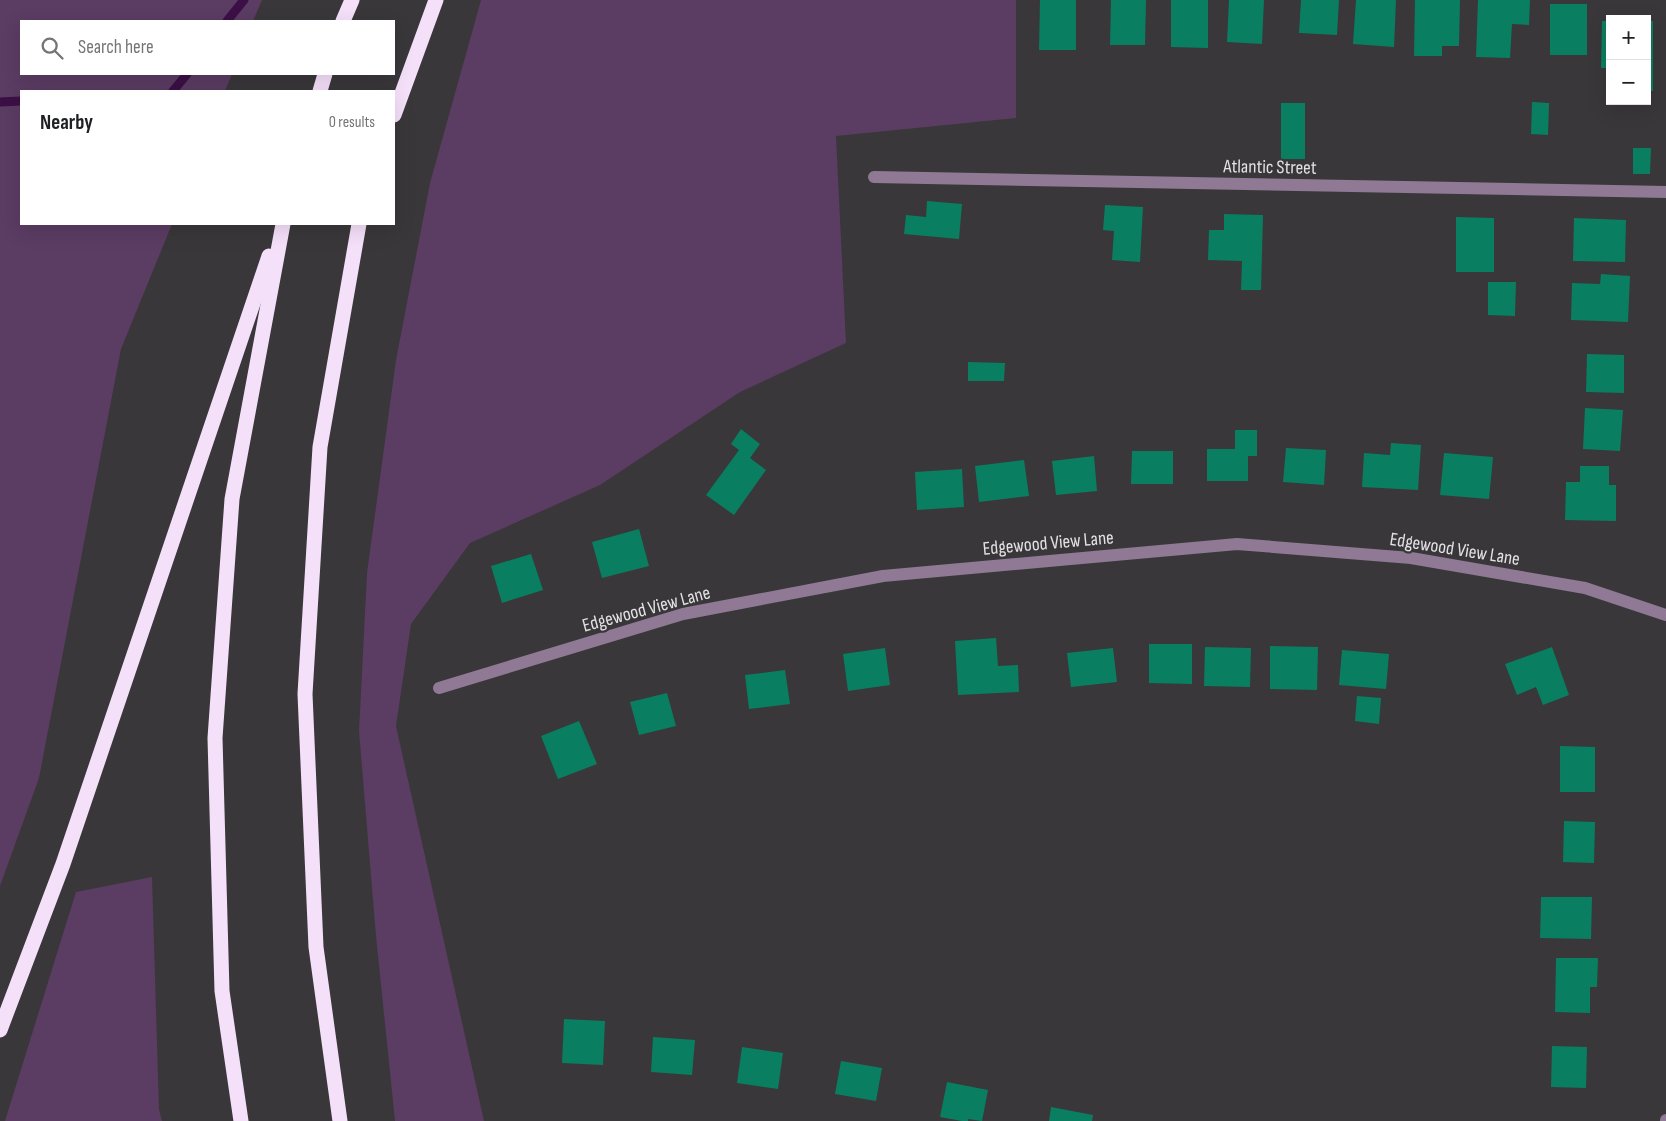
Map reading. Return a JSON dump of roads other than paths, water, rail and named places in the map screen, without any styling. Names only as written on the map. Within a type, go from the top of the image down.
[{"type":"highway","points":[[343,20],[352,0]]},
{"type":"highway","points":[[395,112],[436,0]]},
{"type":"highway","points":[[320,90],[325,75]]},
{"type":"highway","points":[[0,1030],[62,864],[282,225]]},
{"type":"highway","points":[[241,1121],[222,991],[215,738],[232,499],[282,225]]},
{"type":"highway","points":[[340,1121],[316,947],[305,694],[320,447],[359,225]]},
{"type":"street","name":"Atlantic Street","points":[[874,177],[1666,192]]},
{"type":"street","name":"Edgewood View Lane","points":[[440,688],[683,614],[883,576],[1237,544],[1411,558],[1586,588],[1666,614]]},
{"type":"waterway","points":[[228,20],[244,0]]},
{"type":"waterway","points":[[174,90],[186,75]]},
{"type":"waterway","points":[[0,102],[20,101]]}]
